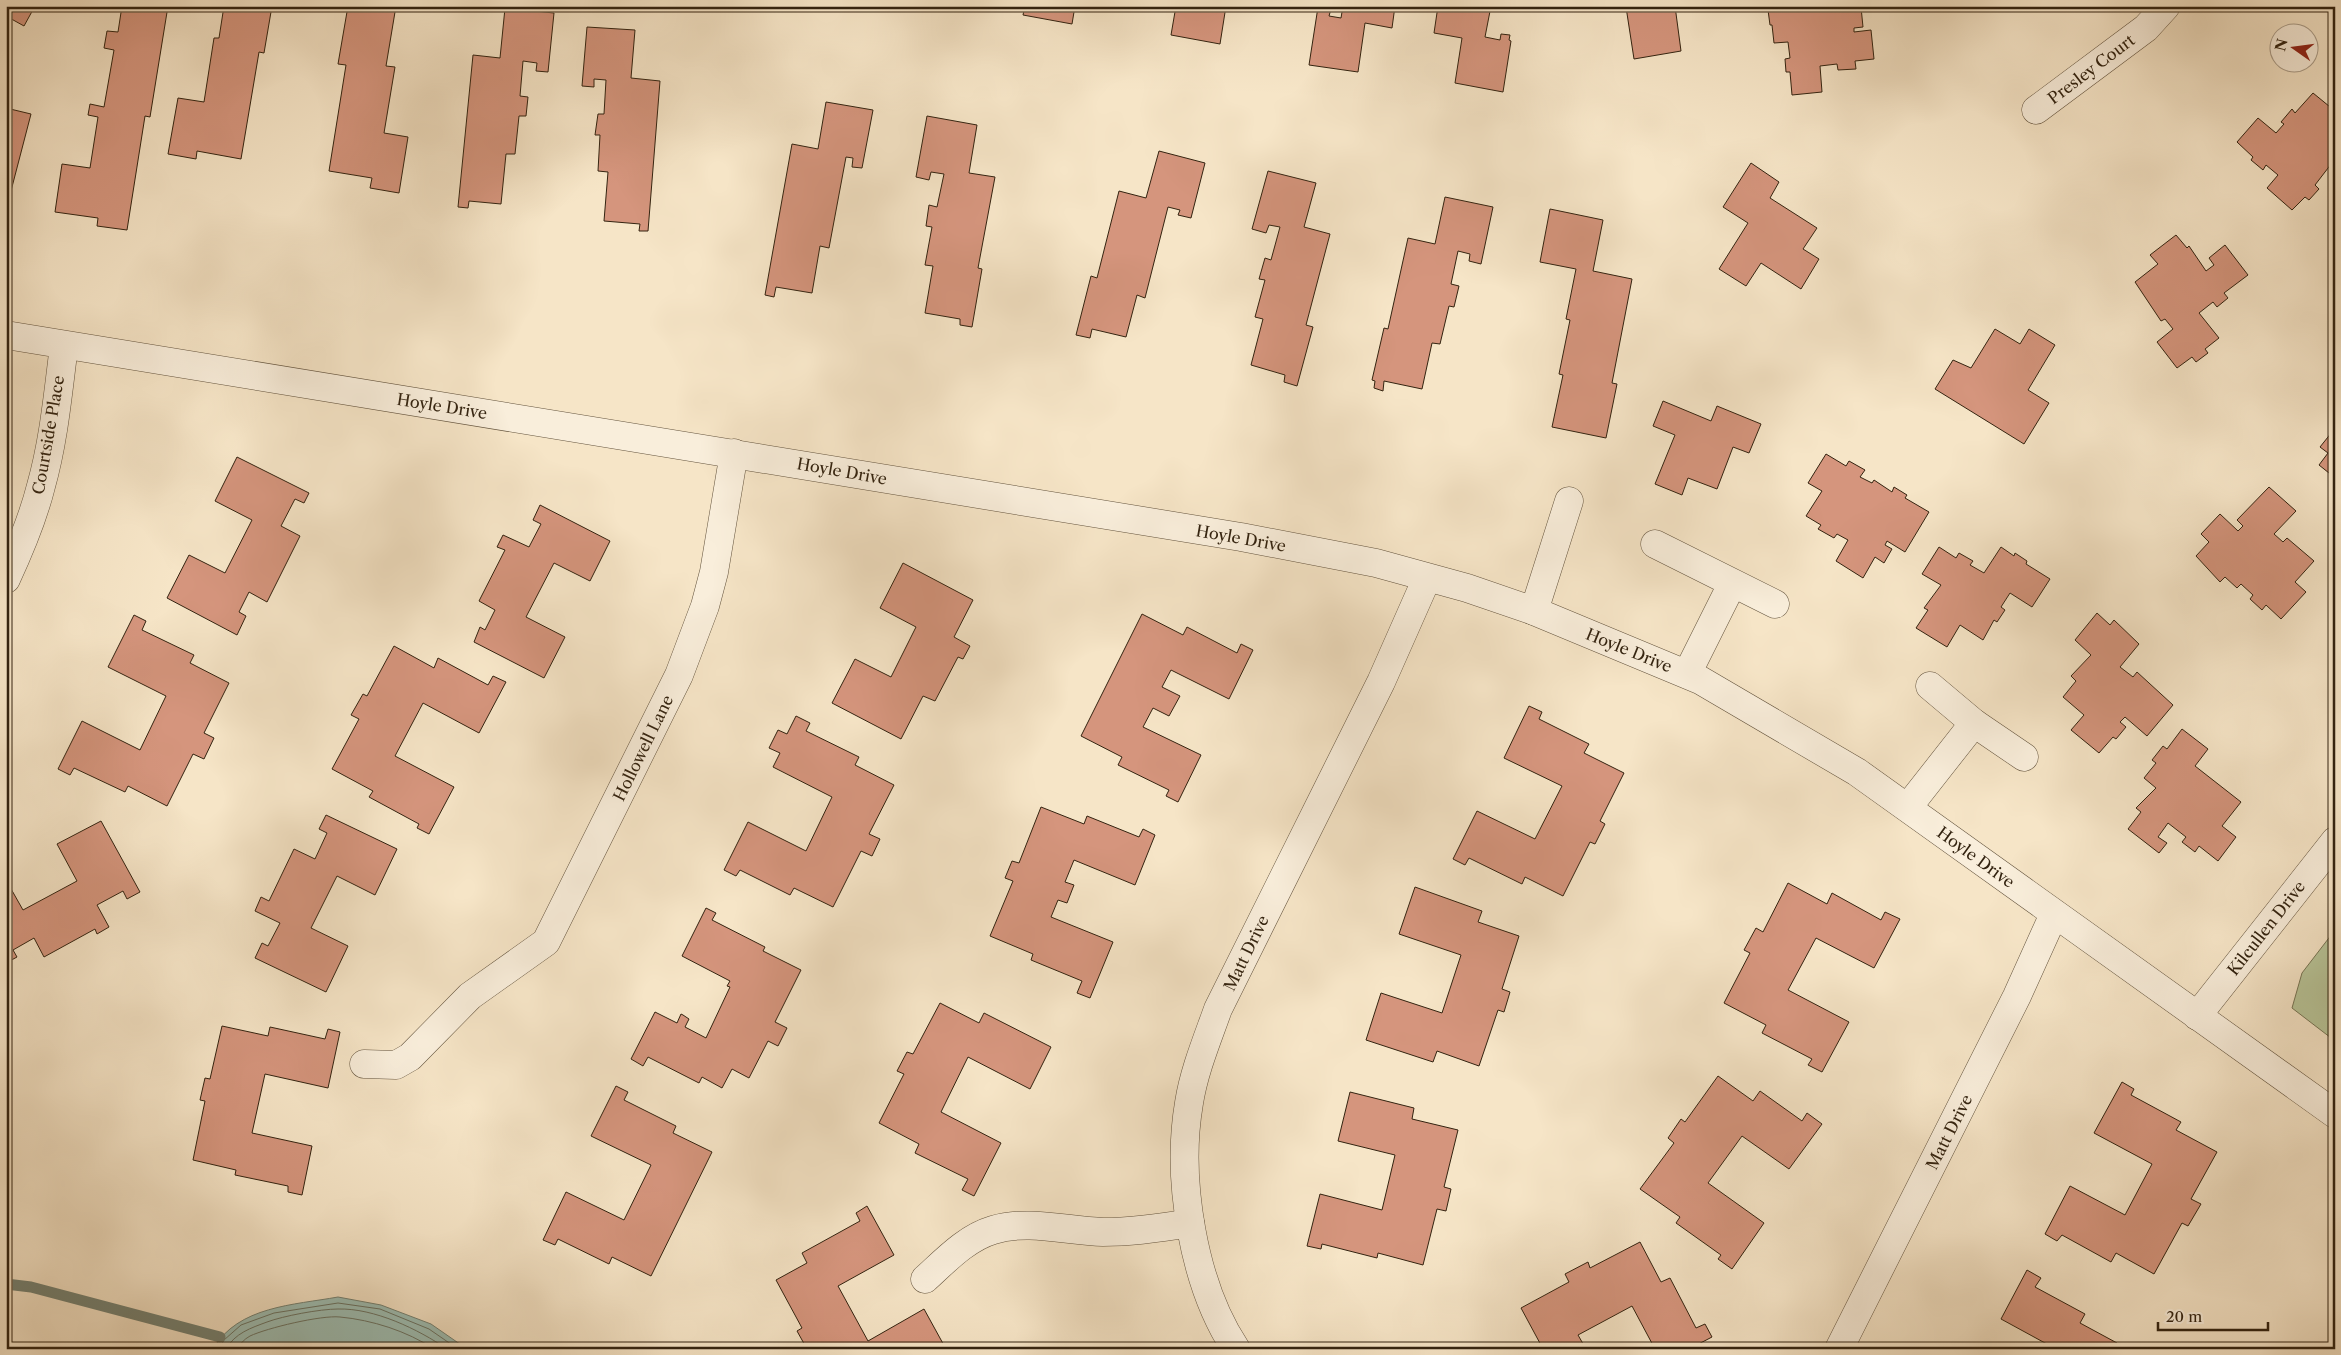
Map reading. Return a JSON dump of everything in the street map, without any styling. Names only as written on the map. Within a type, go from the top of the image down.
[{"type":"street","name":"Presley Court","points":[[2036,110],[2146,28],[2166,6]]},
{"type":"street","name":"Hoyle Drive","points":[[6,335],[1241,537],[1376,563],[1467,588],[1534,611],[1687,674],[1857,772],[2335,1114]]},
{"type":"street","name":"Courtside Place","points":[[6,579],[23,541],[42,485],[53,428],[64,346]]},
{"type":"street","name":"Hollowell Lane","points":[[364,1064],[396,1065],[410,1057],[470,996],[546,942],[674,684],[704,606],[714,572],[734,453]]},
{"type":"street","points":[[1534,611],[1569,501]]},
{"type":"street","points":[[1655,544],[1775,604]]},
{"type":"street","name":"Matt Drive","points":[[1236,1349],[1207,1292],[1190,1223],[1184,1137],[1189,1102],[1200,1058],[1218,1009],[1381,682],[1427,578]]},
{"type":"street","points":[[1687,674],[1732,584]]},
{"type":"street","points":[[1930,686],[1974,723],[2024,757]]},
{"type":"street","points":[[1908,808],[1974,723]]},
{"type":"street","name":"Kilcullen Drive","points":[[2197,1016],[2335,841]]},
{"type":"street","name":"Matt Drive","points":[[1839,1349],[2013,1004],[2054,914]]},
{"type":"street","points":[[925,1279],[960,1248],[992,1230],[1030,1225],[1111,1232],[1138,1231],[1190,1223]]},
{"type":"green space","points":[[2335,930],[2335,1041],[2292,1008],[2302,973]]},
{"type":"water","points":[[338,1297],[381,1305],[431,1324],[467,1349],[213,1349],[224,1335],[237,1324],[252,1316],[286,1306]]},
{"type":"building","points":[[6,6],[35,6],[24,26],[6,16]]},
{"type":"building","points":[[122,6],[168,6],[150,117],[145,116],[127,230],[97,226],[98,218],[55,212],[62,164],[90,168],[98,117],[88,115],[90,104],[104,107],[114,50],[104,48],[107,31],[118,32]]},
{"type":"building","points":[[224,6],[272,6],[264,53],[259,52],[241,159],[197,151],[196,159],[168,154],[178,98],[204,102],[214,38],[219,38]]},
{"type":"building","points":[[348,6],[396,6],[386,66],[395,67],[384,133],[408,137],[399,193],[370,188],[372,178],[329,171],[346,65],[338,64]]},
{"type":"building","points":[[1025,6],[1075,6],[1072,24],[1023,15]]},
{"type":"building","points":[[1176,6],[1226,6],[1220,44],[1171,35]]},
{"type":"building","points":[[1343,6],[1395,6],[1392,28],[1365,23],[1358,72],[1309,65],[1318,7],[1331,9],[1329,16],[1341,18]]},
{"type":"building","points":[[1438,6],[1491,6],[1485,37],[1500,40],[1501,34],[1510,35],[1509,40],[1511,41],[1503,92],[1455,83],[1462,38],[1434,33]]},
{"type":"building","points":[[1675,6],[1681,51],[1634,59],[1626,7]]},
{"type":"building","points":[[1774,6],[1861,7],[1863,27],[1854,28],[1854,32],[1871,30],[1874,59],[1855,61],[1856,69],[1838,70],[1837,64],[1820,66],[1822,92],[1792,95],[1790,72],[1786,72],[1785,59],[1790,58],[1788,42],[1774,43],[1772,25],[1770,25],[1768,10],[1775,10]]},
{"type":"building","points":[[505,8],[554,13],[548,72],[536,71],[537,63],[523,61],[520,96],[528,97],[526,116],[519,116],[515,154],[506,154],[501,204],[469,201],[468,208],[458,207],[473,55],[500,58]]},
{"type":"building","points":[[587,27],[635,30],[631,78],[660,81],[648,231],[639,231],[640,224],[604,221],[608,172],[598,171],[600,135],[595,135],[598,114],[604,114],[606,80],[594,79],[594,87],[582,86]]},
{"type":"building","points":[[2313,93],[2335,111],[2335,159],[2315,185],[2319,189],[2309,200],[2305,197],[2292,210],[2267,188],[2278,175],[2266,165],[2263,170],[2251,160],[2253,157],[2237,142],[2258,118],[2276,133],[2284,124],[2281,122],[2292,109],[2295,113]]},
{"type":"building","points":[[826,102],[873,110],[862,168],[852,167],[853,158],[846,157],[829,248],[820,246],[812,293],[776,287],[774,297],[765,295],[792,144],[818,149]]},
{"type":"building","points":[[6,108],[31,114],[6,210]]},
{"type":"building","points":[[927,116],[977,125],[969,173],[995,177],[978,268],[982,269],[972,327],[960,325],[960,319],[925,313],[933,266],[925,265],[932,227],[926,226],[929,205],[937,207],[944,174],[931,172],[929,180],[916,177]]},
{"type":"building","points":[[1159,151],[1205,163],[1191,218],[1178,215],[1180,210],[1168,207],[1145,298],[1137,295],[1126,337],[1092,329],[1090,338],[1076,335],[1091,276],[1097,278],[1119,191],[1146,198]]},
{"type":"building","points":[[1751,163],[1779,182],[1770,198],[1817,228],[1803,249],[1819,259],[1801,289],[1761,263],[1746,286],[1719,269],[1748,223],[1723,207]]},
{"type":"building","points":[[1268,171],[1316,183],[1304,227],[1330,234],[1306,325],[1313,327],[1297,386],[1284,382],[1285,375],[1251,365],[1263,319],[1255,317],[1265,280],[1259,279],[1265,258],[1271,260],[1280,227],[1269,225],[1266,233],[1252,229]]},
{"type":"building","points":[[1445,197],[1493,207],[1481,264],[1469,261],[1470,254],[1458,251],[1451,284],[1459,286],[1454,307],[1449,306],[1440,344],[1432,343],[1422,389],[1384,381],[1383,391],[1374,388],[1375,381],[1372,380],[1384,328],[1388,329],[1408,238],[1435,244]]},
{"type":"building","points":[[1550,209],[1603,220],[1593,271],[1632,279],[1612,383],[1617,384],[1606,438],[1552,427],[1563,375],[1559,374],[1570,320],[1566,319],[1576,269],[1540,262]]},
{"type":"building","points":[[2176,235],[2187,248],[2189,246],[2206,271],[2214,265],[2209,258],[2225,245],[2248,275],[2224,293],[2228,298],[2217,307],[2213,302],[2199,313],[2219,338],[2205,349],[2208,353],[2196,362],[2192,357],[2177,368],[2157,342],[2173,329],[2165,319],[2161,321],[2135,282],[2158,264],[2150,255]]},
{"type":"building","points":[[1995,329],[2020,344],[2029,329],[2055,345],[2028,390],[2049,403],[2024,444],[1935,389],[1953,360],[1971,368]]},
{"type":"building","points":[[1663,401],[1711,421],[1717,406],[1761,424],[1749,453],[1733,447],[1717,489],[1688,478],[1682,495],[1655,484],[1675,435],[1653,426]]},
{"type":"building","points":[[2332,432],[2335,434],[2335,484],[2331,481],[2334,477],[2319,465],[2328,453],[2320,447]]},
{"type":"building","points":[[1826,454],[1846,466],[1849,461],[1865,470],[1860,477],[1872,483],[1874,480],[1892,492],[1894,487],[1907,495],[1905,498],[1929,512],[1905,552],[1887,541],[1885,545],[1892,549],[1884,563],[1875,557],[1863,578],[1836,561],[1848,540],[1837,534],[1834,538],[1818,529],[1821,525],[1806,516],[1822,491],[1808,483]]},
{"type":"building","points":[[237,457],[309,493],[304,503],[295,499],[281,526],[300,536],[267,602],[249,592],[239,612],[246,616],[237,635],[167,598],[189,555],[225,573],[252,520],[215,501]]},
{"type":"building","points":[[2269,487],[2296,511],[2274,534],[2283,542],[2287,538],[2314,561],[2295,582],[2306,592],[2281,619],[2266,605],[2262,610],[2250,599],[2253,595],[2241,584],[2237,588],[2225,577],[2220,582],[2196,556],[2209,542],[2201,534],[2220,514],[2238,531],[2243,526],[2237,520]]},
{"type":"building","points":[[540,505],[610,541],[590,581],[554,563],[526,617],[565,637],[544,678],[474,642],[480,627],[485,630],[495,610],[479,601],[505,550],[497,547],[503,535],[529,547],[541,524],[533,520]]},
{"type":"building","points":[[1939,547],[1956,558],[1959,553],[1973,561],[1970,565],[1984,573],[2001,547],[2014,556],[2015,553],[2027,561],[2026,564],[2050,579],[2032,607],[2010,593],[2001,607],[2005,610],[1997,622],[1994,620],[1983,640],[1960,625],[1947,647],[1916,628],[1928,610],[1924,608],[1941,585],[1922,574]]},
{"type":"building","points":[[903,563],[973,600],[954,637],[970,646],[963,659],[958,657],[935,701],[923,696],[901,739],[832,703],[855,659],[891,677],[916,627],[880,608]]},
{"type":"building","points":[[2097,613],[2110,625],[2114,620],[2139,644],[2120,667],[2133,677],[2137,672],[2173,705],[2147,736],[2125,717],[2120,722],[2126,727],[2116,739],[2113,737],[2099,753],[2071,730],[2084,715],[2063,697],[2076,681],[2071,676],[2091,655],[2075,640]]},
{"type":"building","points":[[1142,614],[1183,635],[1187,627],[1237,653],[1241,644],[1253,650],[1229,699],[1171,670],[1162,687],[1180,696],[1169,716],[1153,708],[1143,727],[1201,755],[1178,802],[1166,796],[1169,790],[1118,765],[1122,757],[1081,736]]},
{"type":"building","points":[[134,615],[146,621],[142,630],[194,655],[190,663],[229,683],[204,733],[214,738],[204,759],[193,754],[167,806],[128,786],[125,792],[74,768],[70,775],[58,769],[82,721],[140,750],[166,696],[108,667]]},
{"type":"building","points":[[394,646],[434,668],[438,658],[488,685],[493,676],[506,682],[479,733],[423,703],[395,756],[454,787],[429,834],[417,828],[419,824],[369,797],[373,791],[332,769],[359,719],[351,715],[363,694],[367,696]]},
{"type":"building","points":[[1529,706],[1542,712],[1539,719],[1589,744],[1584,753],[1624,773],[1600,821],[1605,824],[1595,844],[1590,842],[1563,896],[1525,877],[1522,884],[1469,858],[1465,865],[1453,859],[1477,811],[1535,839],[1562,786],[1504,758]]},
{"type":"building","points":[[796,716],[810,723],[806,731],[859,757],[855,765],[894,785],[869,834],[880,839],[872,856],[861,851],[833,907],[794,888],[790,895],[740,870],[736,876],[724,870],[748,822],[806,851],[832,797],[773,767],[780,753],[769,748],[778,730],[787,734]]},
{"type":"building","points":[[2182,729],[2208,749],[2195,766],[2241,802],[2222,826],[2236,837],[2218,861],[2199,846],[2195,852],[2182,842],[2186,837],[2168,823],[2158,837],[2167,843],[2159,853],[2128,829],[2141,812],[2136,808],[2156,788],[2144,778],[2156,763],[2152,760],[2163,746],[2167,749]]},
{"type":"building","points":[[1041,807],[1084,824],[1087,816],[1139,837],[1143,829],[1155,835],[1135,885],[1074,860],[1065,882],[1074,885],[1067,903],[1058,900],[1051,917],[1113,942],[1090,998],[1077,993],[1082,981],[1031,960],[1033,954],[990,936],[1013,881],[1005,878],[1012,861],[1019,863]]},
{"type":"building","points":[[326,815],[397,849],[375,895],[337,876],[311,928],[348,946],[326,992],[255,958],[262,943],[268,946],[280,923],[255,911],[261,897],[269,901],[294,849],[315,859],[327,833],[319,829]]},
{"type":"building","points":[[101,821],[140,892],[127,899],[123,891],[97,905],[109,927],[97,934],[95,929],[44,957],[34,938],[13,950],[17,957],[6,963],[6,880],[23,910],[77,881],[57,844]]},
{"type":"building","points":[[1788,883],[1827,904],[1832,893],[1881,920],[1885,912],[1900,919],[1874,968],[1816,938],[1788,990],[1849,1022],[1822,1072],[1808,1065],[1812,1059],[1762,1033],[1766,1025],[1724,1003],[1750,953],[1744,950],[1756,928],[1763,932]]},
{"type":"building","points":[[1415,887],[1482,911],[1478,922],[1519,936],[1502,989],[1510,992],[1504,1012],[1498,1010],[1479,1066],[1437,1051],[1433,1062],[1366,1040],[1381,993],[1442,1013],[1461,955],[1399,934]]},
{"type":"building","points":[[706,908],[716,913],[712,920],[765,947],[763,951],[801,970],[775,1022],[787,1028],[778,1046],[768,1041],[749,1078],[732,1069],[722,1088],[702,1077],[699,1083],[648,1057],[643,1066],[631,1059],[655,1012],[677,1023],[681,1014],[683,1015],[689,1019],[685,1027],[706,1038],[730,987],[727,986],[730,981],[682,956]]},
{"type":"building","points":[[940,1003],[979,1023],[984,1013],[1051,1047],[1030,1089],[968,1057],[941,1112],[1001,1143],[974,1196],[962,1190],[968,1179],[915,1153],[919,1144],[879,1123],[904,1074],[897,1071],[907,1052],[913,1054]]},
{"type":"building","points":[[222,1026],[268,1036],[270,1027],[325,1039],[328,1029],[340,1032],[328,1088],[265,1074],[252,1133],[312,1146],[302,1195],[288,1192],[288,1186],[235,1175],[236,1170],[193,1160],[205,1101],[200,1100],[205,1078],[210,1079]]},
{"type":"building","points":[[1718,1076],[1753,1101],[1760,1091],[1802,1121],[1807,1113],[1822,1124],[1789,1169],[1742,1136],[1708,1183],[1764,1223],[1732,1269],[1718,1259],[1721,1255],[1676,1223],[1680,1217],[1640,1189],[1674,1143],[1668,1138],[1681,1119],[1685,1122]]},
{"type":"building","points":[[2122,1082],[2134,1089],[2131,1095],[2181,1122],[2176,1130],[2217,1152],[2191,1199],[2201,1204],[2188,1226],[2182,1223],[2154,1274],[2116,1253],[2111,1262],[2062,1235],[2057,1241],[2045,1234],[2070,1186],[2125,1215],[2152,1164],[2094,1133]]},
{"type":"building","points":[[616,1086],[628,1092],[624,1100],[676,1126],[673,1133],[712,1152],[651,1276],[612,1257],[609,1264],[558,1239],[555,1245],[543,1240],[566,1192],[624,1220],[651,1165],[591,1136]]},
{"type":"building","points":[[1350,1092],[1414,1108],[1412,1119],[1458,1130],[1444,1187],[1451,1189],[1446,1211],[1437,1209],[1423,1265],[1378,1253],[1377,1258],[1322,1244],[1321,1249],[1307,1246],[1320,1194],[1382,1210],[1395,1155],[1338,1141]]},
{"type":"building","points":[[867,1206],[894,1255],[838,1286],[868,1341],[924,1309],[946,1349],[807,1349],[797,1331],[802,1328],[776,1280],[807,1263],[802,1253],[860,1221],[856,1213]]},
{"type":"building","points":[[1640,1242],[1661,1282],[1670,1278],[1696,1328],[1705,1324],[1712,1337],[1689,1349],[1655,1349],[1632,1306],[1578,1335],[1586,1349],[1539,1349],[1542,1347],[1521,1308],[1569,1282],[1565,1274],[1588,1262],[1590,1268]]},
{"type":"building","points":[[2027,1270],[2041,1278],[2035,1287],[2085,1314],[2080,1323],[2117,1343],[2113,1349],[2056,1349],[2001,1319]]},
{"type":"waterway","points":[[6,1284],[31,1287],[220,1337]]}]
